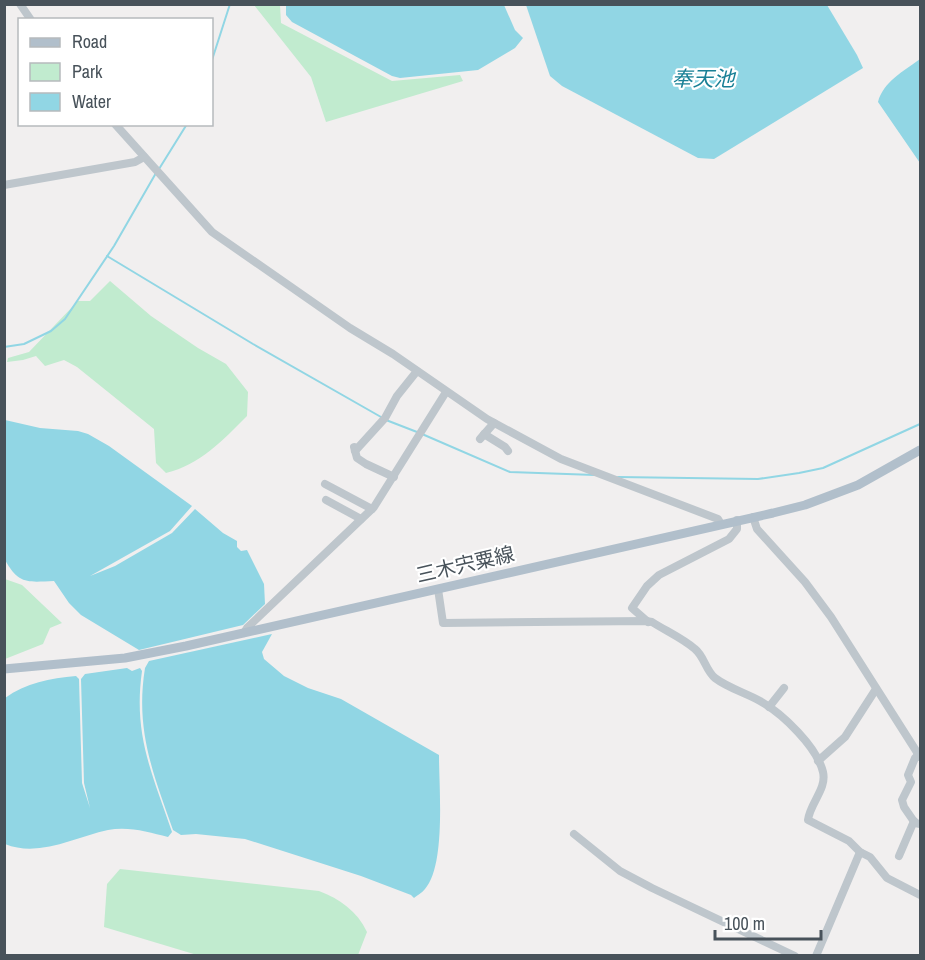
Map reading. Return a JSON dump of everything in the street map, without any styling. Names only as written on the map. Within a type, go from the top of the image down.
[{"type":"main road","name":"三木宍粟線","points":[[4,669],[125,658],[805,505],[858,484],[920,450]]},
{"type":"street","points":[[20,4],[30,18]]},
{"type":"street","points":[[117,126],[212,232],[446,392],[494,423],[561,459],[718,519],[721,524]]},
{"type":"street","points":[[4,185],[135,162],[144,157]]},
{"type":"street","points":[[394,477],[357,458],[354,448],[385,418],[397,396],[417,371]]},
{"type":"street","points":[[244,633],[254,620],[372,509],[446,392]]},
{"type":"street","points":[[494,423],[482,437],[507,449],[514,434]]},
{"type":"street","points":[[325,484],[372,509]]},
{"type":"street","points":[[326,500],[361,519]]},
{"type":"street","points":[[753,517],[757,529],[805,582],[831,617],[920,756],[915,758],[908,775],[911,782],[902,800],[904,807],[917,823],[898,856]]},
{"type":"street","points":[[737,520],[737,529],[729,539],[659,575],[632,608],[648,622],[697,650],[714,677],[769,707],[798,734],[818,761],[823,774],[823,782],[808,820],[849,841],[860,852],[870,857],[887,878],[920,894]]},
{"type":"street","points":[[438,589],[443,623],[648,622]]},
{"type":"street","points":[[769,707],[784,688]]},
{"type":"street","points":[[818,761],[845,736],[876,689]]},
{"type":"street","points":[[574,834],[620,871],[795,956]]},
{"type":"street","points":[[816,956],[860,852]]},
{"type":"green space","points":[[254,5],[280,5],[281,23],[392,81],[460,75],[463,81],[326,122],[311,77]]},
{"type":"green space","points":[[110,281],[151,316],[226,364],[248,392],[247,416],[229,434],[200,458],[166,473],[156,463],[154,429],[77,367],[64,360],[45,366],[36,356],[7,362],[8,358],[29,352],[78,301],[90,301]]},
{"type":"green space","points":[[5,579],[22,585],[62,623],[50,628],[43,644],[5,659]]},
{"type":"green space","points":[[120,869],[319,891],[347,907],[367,932],[358,955],[197,955],[104,927],[107,884]]},
{"type":"water","points":[[286,5],[504,5],[515,30],[523,38],[515,48],[478,70],[400,78],[392,76],[292,22],[286,15]]},
{"type":"water","name":"奉天池","points":[[526,5],[827,5],[863,68],[714,159],[698,158],[562,86],[550,76]]},
{"type":"water","points":[[920,59],[920,163],[878,102],[889,83]]},
{"type":"water","points":[[5,420],[40,428],[88,434],[109,446],[192,506],[170,531],[90,576],[115,566],[172,533],[195,509],[223,533],[237,541],[237,547],[241,551],[247,550],[264,584],[265,604],[243,625],[139,650],[81,615],[69,603],[54,581],[31,581],[20,578],[5,560]]},
{"type":"water","points":[[272,634],[262,652],[264,659],[284,676],[308,688],[341,699],[439,755],[440,825],[436,863],[432,878],[425,889],[414,898],[361,876],[245,839],[196,834],[181,835],[173,830],[153,770],[144,731],[142,711],[145,668],[149,661]]},
{"type":"water","points":[[127,668],[132,671],[140,668],[142,671],[140,715],[142,735],[151,772],[172,832],[168,837],[138,830],[116,829],[44,848],[18,848],[5,844],[5,698],[39,682],[76,676],[79,679],[82,783],[90,808],[84,783],[81,679],[85,674]]},
{"type":"waterway","points":[[213,57],[230,4]]},
{"type":"waterway","points":[[159,169],[186,126]]},
{"type":"waterway","points":[[4,347],[24,344],[51,331],[65,319],[114,246],[156,173]]},
{"type":"waterway","points":[[107,256],[253,344],[381,417]]},
{"type":"waterway","points":[[386,420],[417,432]]},
{"type":"waterway","points":[[618,477],[758,479],[799,473],[823,468],[920,424]]},
{"type":"waterway","points":[[422,434],[510,472],[595,475]]}]
